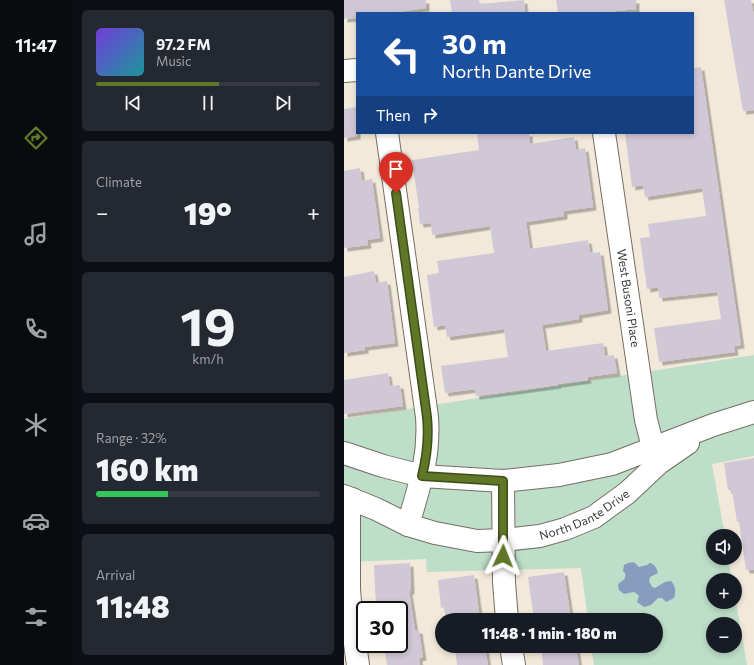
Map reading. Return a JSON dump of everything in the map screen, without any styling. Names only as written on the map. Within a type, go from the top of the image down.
[{"type":"street","points":[[344,71],[356,70]]},
{"type":"street","points":[[387,134],[427,417],[428,435],[427,456],[408,525]]},
{"type":"street","name":"West Busoni Place","points":[[604,134],[646,420],[656,455]]},
{"type":"street","name":"North Dante Drive","points":[[344,453],[383,466],[422,476],[503,481],[559,475],[656,455],[713,425],[754,412]]},
{"type":"street","name":"North Dante Drive","points":[[348,497],[408,525],[435,533],[477,541],[540,536],[565,529],[594,517],[627,493],[656,455]]},
{"type":"street","points":[[503,481],[504,582],[507,613]]},
{"type":"street","points":[[348,497],[351,615],[358,665]]},
{"type":"street","points":[[512,653],[514,665]]},
{"type":"green space","points":[[754,355],[754,456],[712,464],[724,529],[706,529],[706,565],[729,565],[731,573],[706,573],[706,609],[737,609],[739,617],[706,617],[706,653],[742,653],[742,636],[747,665],[594,665],[592,653],[663,653],[663,613],[587,613],[581,568],[427,572],[426,559],[344,562],[344,419]]},
{"type":"water","points":[[634,562],[639,567],[650,563],[653,564],[658,573],[650,577],[649,581],[652,587],[655,588],[665,582],[671,581],[675,589],[674,598],[666,602],[662,598],[658,598],[651,605],[644,607],[637,602],[639,596],[636,593],[633,592],[624,594],[619,590],[619,583],[625,578],[625,573],[623,571],[624,565]]},
{"type":"building","points":[[344,0],[426,0],[426,8],[397,12],[356,12],[356,18],[344,19]]},
{"type":"building","points":[[450,0],[479,0],[480,4],[524,0],[525,12],[452,12]]},
{"type":"building","points":[[556,0],[636,0],[636,9],[608,12],[558,12]]},
{"type":"building","points":[[724,0],[751,0],[754,17],[754,110],[743,111]]},
{"type":"building","points":[[701,67],[741,345],[734,346],[735,352],[659,362],[654,328],[721,319],[717,292],[659,298],[658,287],[647,289],[640,238],[650,237],[648,224],[706,216],[702,188],[645,197],[643,185],[632,187],[625,134],[694,134],[694,68]]},
{"type":"building","points":[[356,107],[357,136],[344,138],[344,109]]},
{"type":"building","points":[[477,134],[529,134],[530,144],[574,137],[576,150],[585,148],[593,207],[564,211],[564,216],[526,222],[530,249],[588,240],[590,253],[600,252],[608,310],[579,315],[579,319],[542,325],[546,351],[603,343],[605,356],[614,355],[617,373],[587,377],[588,380],[558,385],[476,396],[475,389],[445,393],[441,366],[508,357],[504,329],[447,337],[445,325],[434,327],[427,275],[439,273],[437,261],[494,253],[490,226],[432,235],[431,223],[420,224],[412,160],[479,150]]},
{"type":"building","points":[[360,168],[362,181],[372,179],[380,238],[367,240],[368,245],[344,248],[344,171]]},
{"type":"building","points":[[374,271],[376,283],[387,281],[395,343],[365,347],[365,350],[344,353],[344,277]]},
{"type":"building","points":[[388,373],[390,386],[400,385],[403,406],[344,414],[344,380]]},
{"type":"building","points":[[754,458],[754,570],[746,570],[742,543],[742,529],[740,529],[739,522],[737,522],[732,490],[728,490],[724,463]]},
{"type":"building","points":[[410,563],[411,591],[409,591],[415,630],[419,630],[423,657],[419,658],[420,665],[387,665],[385,653],[408,653],[408,601],[376,601],[374,565]]},
{"type":"building","points":[[564,572],[570,613],[533,613],[528,577]]},
{"type":"building","points":[[474,575],[479,613],[445,613],[444,607],[441,608],[438,580]]},
{"type":"building","points":[[456,653],[486,653],[488,665],[457,665]]},
{"type":"building","points":[[542,653],[577,653],[579,665],[543,665]]},
{"type":"route","points":[[396,193],[427,417],[427,456],[422,476],[503,481],[503,556]]}]
